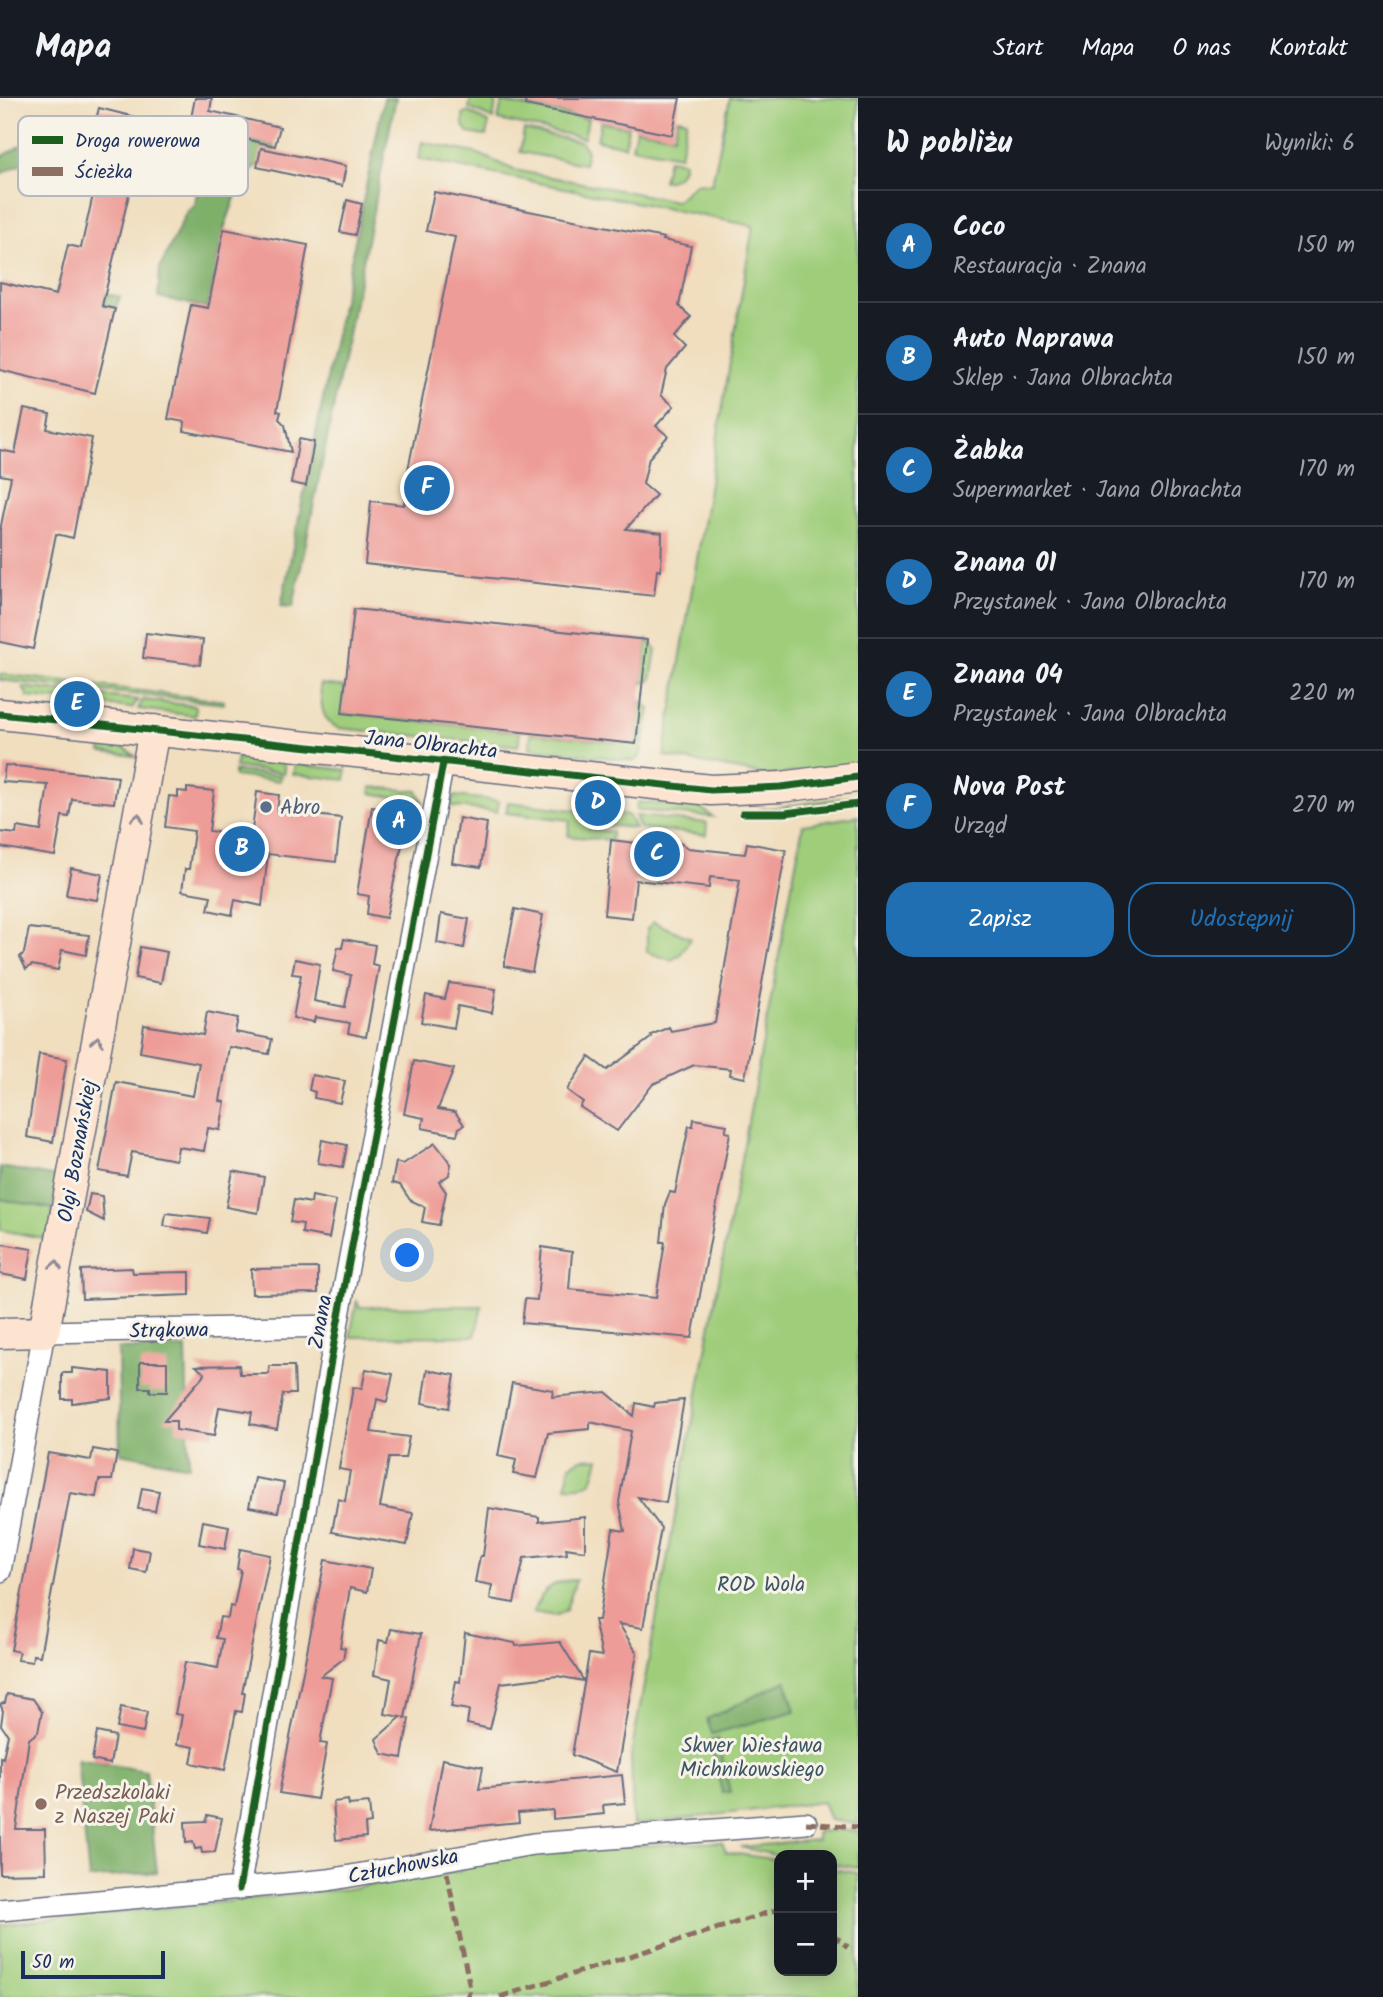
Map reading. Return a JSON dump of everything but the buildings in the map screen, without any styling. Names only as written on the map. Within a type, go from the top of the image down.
[{"type":"street","name":"Jana Olbrachta","points":[[0,714],[711,790],[781,787],[858,776]]},
{"type":"street","name":"Olgi Boznańskiej","points":[[0,1571],[154,730]]},
{"type":"street","name":"Znana","points":[[239,1889],[337,1326],[443,763]]},
{"type":"street","name":"Strąkowa","points":[[0,1333],[337,1326]]},
{"type":"street","name":"Człuchowska","points":[[0,1910],[328,1880],[533,1844],[806,1823]]},
{"type":"green space","points":[[384,98],[396,98],[293,607],[281,606]]},
{"type":"green space","points":[[471,98],[497,98],[493,119],[469,108]]},
{"type":"green space","points":[[730,98],[858,98],[858,763],[771,776],[664,756],[753,226],[419,159],[422,142],[479,154],[514,170],[676,201],[696,183],[712,184]]},
{"type":"green space","points":[[502,102],[588,119],[584,138],[498,120]]},
{"type":"green space","points":[[469,112],[489,123],[486,136],[468,133],[463,126],[463,115]]},
{"type":"green space","points":[[678,118],[687,120],[680,156],[632,147],[636,129],[674,136]]},
{"type":"green space","points":[[601,122],[628,127],[625,146],[597,140]]},
{"type":"green space","points":[[524,130],[581,142],[587,151],[584,164],[520,152]]},
{"type":"green space","points":[[248,140],[275,146],[274,151],[248,175]]},
{"type":"green space","points":[[18,147],[18,166],[0,174],[0,158]]},
{"type":"green space","points":[[668,159],[684,162],[675,178],[663,181]]},
{"type":"green space","points":[[196,196],[236,196],[224,229],[208,308],[158,297],[160,268],[186,213],[195,205]]},
{"type":"green space","points":[[59,282],[120,297],[115,309],[56,295]]},
{"type":"green space","points":[[647,640],[656,650],[651,680],[642,684]]},
{"type":"green space","points":[[0,674],[224,701],[224,704],[0,680]]},
{"type":"green space","points":[[320,684],[345,687],[343,713],[520,732],[518,746],[338,728],[324,715]]},
{"type":"green space","points":[[23,687],[68,692],[68,701],[28,697]]},
{"type":"green space","points":[[94,695],[138,700],[132,708],[93,704]]},
{"type":"green space","points":[[143,700],[196,706],[195,716],[138,709]]},
{"type":"green space","points":[[640,701],[650,709],[640,757],[634,761],[530,748],[531,733],[636,744]]},
{"type":"green space","points":[[103,742],[121,745],[135,756],[101,752]]},
{"type":"green space","points":[[237,758],[284,763],[284,773],[235,767]]},
{"type":"green space","points":[[295,764],[346,770],[345,780],[293,774]]},
{"type":"green space","points":[[234,771],[281,776],[280,781],[234,776]]},
{"type":"green space","points":[[371,787],[417,791],[423,802],[370,793]]},
{"type":"green space","points":[[455,796],[499,801],[497,812],[447,806]]},
{"type":"green space","points":[[858,796],[858,800],[807,808],[759,810]]},
{"type":"green space","points":[[508,802],[590,812],[589,829],[612,832],[611,840],[568,836],[570,820],[506,813]]},
{"type":"green space","points":[[637,802],[700,807],[713,817],[636,810]]},
{"type":"green space","points":[[597,811],[628,815],[635,828],[595,824]]},
{"type":"green space","points":[[635,816],[707,823],[706,835],[640,828]]},
{"type":"green space","name":"ROD Wola","points":[[858,816],[858,1824],[830,1820],[823,1802],[633,1825],[631,1755],[803,825]]},
{"type":"green space","points":[[653,922],[691,938],[680,955],[671,960],[647,952],[647,929]]},
{"type":"green space","points":[[0,1167],[58,1177],[53,1209],[0,1199]]},
{"type":"green space","points":[[0,1199],[53,1209],[48,1239],[0,1230]]},
{"type":"green space","points":[[357,1300],[359,1307],[482,1306],[475,1336],[350,1337]]},
{"type":"green space","points":[[186,1348],[189,1466],[120,1453],[118,1349]]},
{"type":"green space","points":[[599,1458],[590,1482],[581,1486],[566,1486],[570,1465],[581,1459]]},
{"type":"green space","points":[[576,1580],[566,1610],[555,1616],[533,1612],[549,1588],[560,1582]]},
{"type":"green space","points":[[786,1681],[795,1711],[712,1734],[707,1719]]},
{"type":"green space","points":[[718,1738],[730,1792],[722,1793],[710,1740]]},
{"type":"green space","points":[[77,1759],[146,1771],[157,1872],[89,1879]]},
{"type":"green space","points":[[858,1831],[858,1868],[837,1865],[837,1850],[774,1850],[774,1855],[740,1847],[817,1840],[817,1832]]},
{"type":"green space","points":[[722,1842],[726,1852],[774,1859],[774,1976],[837,1976],[837,1870],[858,1873],[858,1997],[0,1997],[0,1925],[346,1889],[460,1871],[466,1861],[597,1847]]},
{"type":"marked path","points":[[806,1823],[858,1827]]},
{"type":"marked path","points":[[447,1873],[470,1988],[468,1997]]},
{"type":"marked path","points":[[500,1997],[774,1911]]},
{"type":"marked path","points":[[837,1938],[848,1947]]},
{"type":"cycle path","points":[[0,714],[711,790],[781,787],[858,777]]},
{"type":"cycle path","points":[[239,1889],[337,1326],[443,763]]},
{"type":"cycle path","points":[[743,813],[785,813],[858,804]]},
{"type":"place","name":"Nova Post","points":[[427,488]]},
{"type":"place","name":"Znana 04","points":[[77,704]]},
{"type":"place","name":"Znana 01","points":[[598,803]]},
{"type":"place","name":"Abro","points":[[266,807]]},
{"type":"place","name":"Coco","points":[[399,822]]},
{"type":"place","name":"Auto Naprawa","points":[[242,849]]},
{"type":"place","name":"Żabka","points":[[657,854]]},
{"type":"place","name":"Przedszkolaki z Naszej Paki","points":[[41,1804]]},
{"type":"park label","name":"Skwer Wiesława Michnikowskiego","points":[[752,1757]]}]
